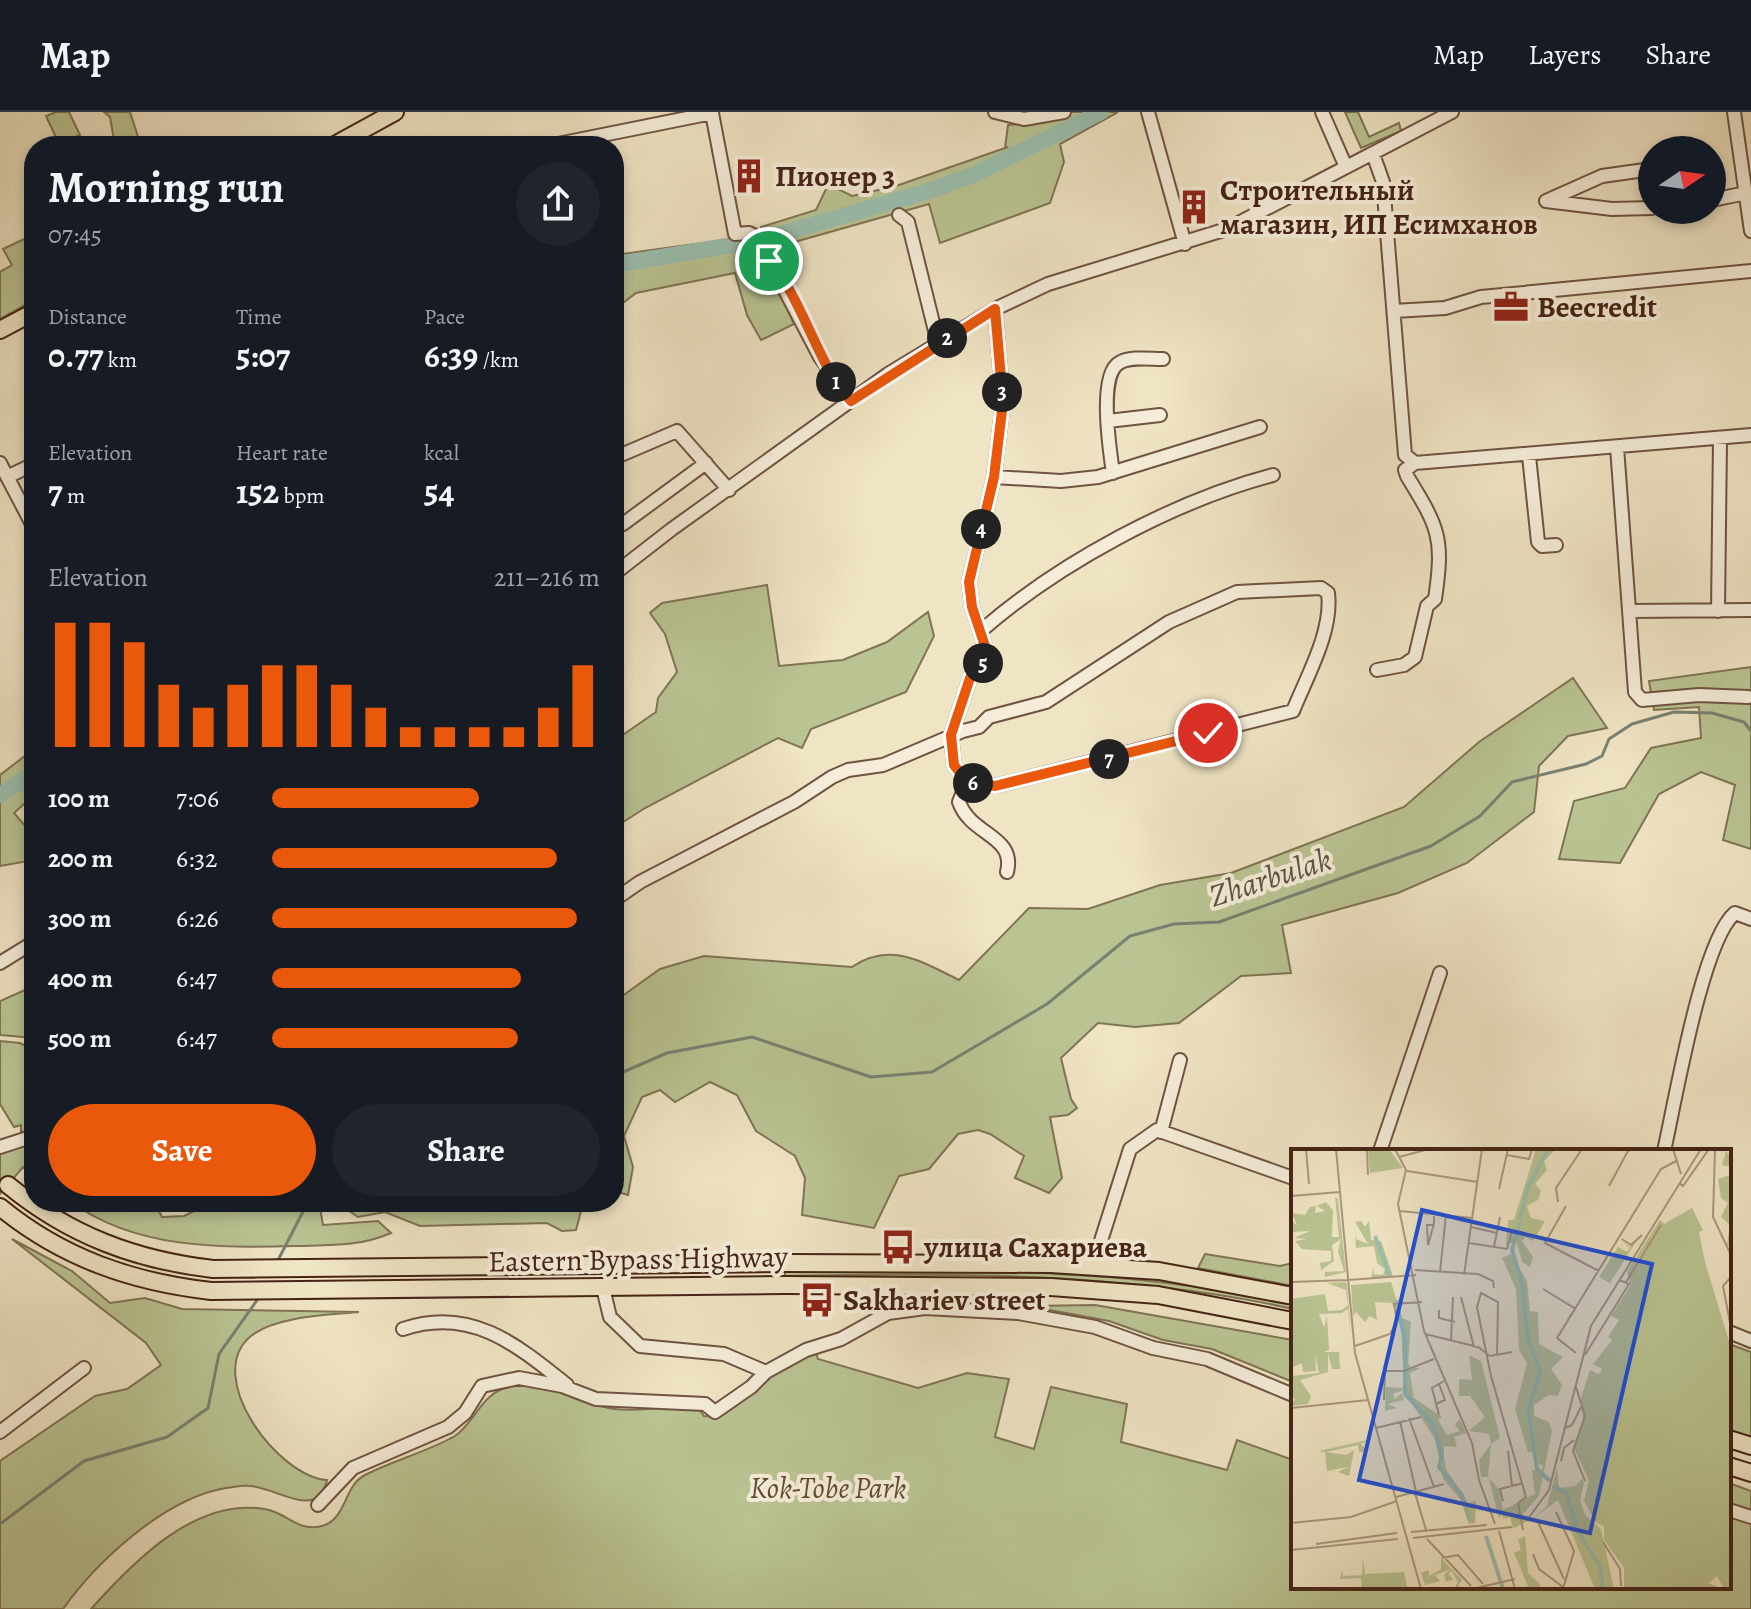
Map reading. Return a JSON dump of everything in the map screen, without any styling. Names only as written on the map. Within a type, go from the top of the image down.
[{"type":"main road","points":[[356,136],[395,112]]},
{"type":"main road","points":[[0,330],[24,317]]},
{"type":"main road","name":"Eastern Bypass Highway","points":[[8,1185],[24,1196]]},
{"type":"main road","name":"Eastern Bypass Highway","points":[[0,1207],[66,1252],[149,1282],[247,1293],[603,1288],[1093,1288],[1158,1295],[1291,1321]]},
{"type":"main road","name":"Eastern Bypass Highway","points":[[47,1212],[76,1232],[154,1260],[247,1270],[732,1264],[1093,1266],[1159,1271],[1291,1296]]},
{"type":"main road","points":[[1731,1440],[1751,1446]]},
{"type":"main road","points":[[1731,1467],[1751,1473]]},
{"type":"street","points":[[995,112],[1024,119],[1064,112]]},
{"type":"street","points":[[1148,112],[1185,244]]},
{"type":"street","points":[[1322,112],[1346,167]]},
{"type":"street","points":[[624,567],[851,401],[995,309],[1048,284],[1227,229],[1452,112]]},
{"type":"street","points":[[1734,112],[1751,231]]},
{"type":"street","points":[[598,136],[712,113],[735,234],[749,233],[759,242],[783,281],[825,365],[851,401]]},
{"type":"street","points":[[1373,154],[1383,182],[1405,455],[1415,463]]},
{"type":"street","points":[[1638,171],[1602,176],[1546,201],[1612,209],[1638,208]]},
{"type":"street","points":[[1726,197],[1746,193]]},
{"type":"street","points":[[899,215],[908,222],[938,343]]},
{"type":"street","points":[[1394,311],[1445,308],[1481,297],[1751,271]]},
{"type":"street","points":[[624,893],[794,802],[832,777],[848,770],[883,765],[951,735],[979,727],[989,717],[1046,702],[1169,622],[1237,592],[1321,588],[1328,593],[1330,608],[1293,711],[995,786],[967,782],[954,765],[951,735],[970,678],[987,652],[972,607],[969,582],[994,477],[1003,402],[995,309]]},
{"type":"street","points":[[1113,473],[1108,390],[1116,364],[1163,359]]},
{"type":"street","points":[[1108,421],[1160,415]]},
{"type":"street","points":[[994,477],[1061,481],[1113,473],[1260,427]]},
{"type":"street","points":[[624,454],[677,431],[729,490]]},
{"type":"street","points":[[1377,670],[1404,665],[1415,657],[1427,606],[1435,599],[1440,540],[1432,518],[1405,470],[1415,463],[1529,456],[1751,435]]},
{"type":"street","points":[[1718,611],[1720,440]]},
{"type":"street","points":[[1617,447],[1635,692],[1642,700],[1699,695],[1748,697]]},
{"type":"street","points":[[1529,456],[1538,542],[1542,546],[1556,545]]},
{"type":"street","points":[[624,523],[706,463]]},
{"type":"street","points":[[24,467],[3,473],[24,510]]},
{"type":"street","points":[[982,630],[1081,561],[1161,515],[1273,475]]},
{"type":"street","points":[[1629,611],[1751,610]]},
{"type":"street","points":[[967,782],[959,802],[961,808],[978,829],[1003,843],[1010,861],[1007,872]]},
{"type":"street","points":[[1664,1149],[1707,970],[1726,921],[1735,913],[1751,919]]},
{"type":"street","points":[[0,963],[24,948]]},
{"type":"street","points":[[1381,1149],[1440,973]]},
{"type":"street","points":[[1161,1132],[1180,1060]]},
{"type":"street","points":[[1093,1266],[1130,1149],[1157,1130],[1291,1177]]},
{"type":"street","points":[[0,1147],[24,1139]]},
{"type":"street","points":[[603,1288],[610,1317],[640,1346],[724,1354],[766,1372]]},
{"type":"street","points":[[318,1505],[353,1468],[407,1443],[433,1436],[465,1413],[482,1386],[519,1378],[596,1399],[705,1404],[715,1412],[766,1372],[806,1350],[860,1330],[888,1313],[967,1309],[1095,1327],[1153,1348],[1207,1359],[1291,1394]]},
{"type":"street","points":[[403,1329],[424,1322],[449,1321],[487,1327],[574,1391]]},
{"type":"street","points":[[1731,1333],[1751,1341]]},
{"type":"street","points":[[0,1432],[84,1368]]},
{"type":"street","points":[[1731,1511],[1751,1517]]},
{"type":"green space","points":[[69,112],[80,135],[55,136],[46,116]]},
{"type":"green space","points":[[104,112],[130,112],[138,136],[113,136],[110,117]]},
{"type":"green space","points":[[1070,112],[1118,112],[1060,144],[1064,162],[1050,203],[940,243],[929,204],[791,243],[767,265],[757,269],[774,277],[794,324],[761,340],[747,315],[735,273],[636,293],[624,302],[624,254],[732,239],[761,230],[761,227],[816,210],[827,187],[832,186],[852,196],[896,186],[1008,147],[1005,148],[1008,125],[1048,121]]},
{"type":"green space","points":[[1345,112],[1358,112],[1369,137],[1399,123],[1401,131],[1361,148]]},
{"type":"green space","points":[[24,239],[24,306],[0,319],[0,272],[12,265],[3,249]]},
{"type":"green space","points":[[767,585],[779,666],[843,660],[887,642],[928,612],[934,636],[906,692],[811,729],[802,748],[778,738],[624,822],[624,734],[656,712],[658,698],[677,672],[665,634],[650,613],[662,603]]},
{"type":"green space","points":[[1751,667],[1751,849],[1723,840],[1735,785],[1701,772],[1659,794],[1620,863],[1559,859],[1574,801],[1625,788],[1651,748],[1701,738],[1699,707],[1654,710],[1649,681]]},
{"type":"green space","points":[[1573,678],[1607,728],[1568,736],[1539,766],[1534,812],[1467,863],[1398,893],[1282,925],[1291,973],[1241,976],[1179,1023],[1135,1027],[1098,1023],[1061,1058],[1071,1099],[1077,1108],[1068,1115],[1050,1117],[1062,1178],[1049,1193],[1015,1178],[1024,1156],[990,1134],[978,1130],[958,1134],[929,1169],[899,1176],[874,1228],[802,1215],[805,1178],[795,1156],[756,1131],[737,1095],[710,1082],[675,1102],[660,1090],[642,1097],[624,1136],[624,995],[660,969],[704,956],[852,967],[866,959],[893,955],[919,961],[959,980],[1029,908],[1088,909],[1160,885],[1231,873],[1404,807],[1479,742]]},
{"type":"green space","points":[[24,757],[24,804],[14,813],[24,824],[24,862],[0,866],[0,775]]},
{"type":"green space","points":[[24,990],[24,1037],[0,1035],[0,1001]]},
{"type":"green space","points":[[0,1041],[20,1043],[24,1045],[24,1132],[21,1132],[21,1125],[14,1127],[0,1104]]},
{"type":"green space","points":[[624,1136],[633,1167],[628,1195],[624,1194]]},
{"type":"green space","points":[[24,1140],[24,1168],[0,1194],[0,1149]]},
{"type":"green space","points":[[88,1212],[159,1212],[162,1217],[184,1216],[192,1212],[321,1212],[323,1225],[378,1221],[391,1233],[344,1244],[266,1247],[208,1245],[150,1237]]},
{"type":"green space","points":[[351,1212],[385,1212],[358,1217]]},
{"type":"green space","points":[[385,1212],[581,1212],[576,1230],[562,1231],[547,1223],[420,1226]]},
{"type":"green space","points":[[12,1239],[72,1271],[110,1303],[145,1298],[182,1309],[359,1312],[274,1324],[251,1336],[238,1354],[235,1375],[252,1422],[268,1444],[288,1462],[308,1475],[327,1480],[322,1492],[315,1499],[305,1501],[247,1486],[203,1494],[180,1504],[134,1534],[94,1571],[63,1609],[0,1609],[0,1461],[95,1396],[127,1389],[161,1365],[146,1343]]},
{"type":"green space","points":[[1205,1254],[1280,1266],[1291,1263],[1291,1286],[1198,1268]]},
{"type":"green space","points":[[920,1268],[1061,1274],[1201,1288],[1291,1305],[1291,1309],[1168,1288],[1104,1282],[977,1275],[785,1276],[785,1272]]},
{"type":"green space","points":[[1095,1305],[1291,1340],[1291,1381],[1212,1349],[1163,1340],[1109,1321],[1028,1306]]},
{"type":"green space","points":[[1731,1345],[1751,1352],[1751,1439],[1731,1432]]},
{"type":"green space","name":"Kok-Tobe Park","points":[[816,1353],[818,1359],[918,1388],[967,1373],[1009,1379],[995,1437],[1034,1449],[1051,1387],[1127,1404],[1121,1442],[1227,1470],[1237,1440],[1291,1459],[1291,1589],[1731,1589],[1731,1484],[1751,1491],[1751,1609],[91,1609],[127,1571],[169,1536],[217,1512],[243,1508],[269,1510],[302,1526],[325,1525],[338,1515],[358,1480],[455,1436],[488,1398],[502,1389],[530,1386],[614,1409],[687,1407],[698,1408],[704,1416],[715,1416],[734,1407],[767,1376]]},
{"type":"waterway","points":[[624,263],[756,241],[929,191],[973,175],[1101,112]]},
{"type":"waterway","name":"Zharbulak","points":[[624,1072],[667,1053],[752,1037],[871,1077],[932,1072],[1047,1004],[1130,936],[1174,924],[1219,922],[1431,846],[1480,816],[1512,782],[1586,764],[1602,756],[1609,739],[1632,724],[1674,712],[1712,713],[1744,722],[1751,731]]},
{"type":"waterway","points":[[0,795],[24,779]]},
{"type":"waterway","name":"Zharbulak","points":[[276,1264],[303,1212]]},
{"type":"waterway","name":"Zharbulak","points":[[0,1524],[84,1461],[167,1437],[208,1408],[219,1354],[260,1296]]},
{"type":"place","name":"Пионер 3","points":[[749,176]]},
{"type":"place","name":"Строительный магазин, ИП Есимханов","points":[[1194,207]]},
{"type":"place","name":"Beecredit","points":[[1511,307]]},
{"type":"place","name":"улица Сахариева","points":[[898,1247]]},
{"type":"place","name":"Sakhariev street","points":[[817,1300]]},
{"type":"route","points":[[769,261],[783,281],[825,365],[851,401],[888,374],[995,309],[1003,402],[991,493],[972,559],[969,582],[972,607],[986,638],[987,652],[984,662],[970,678],[950,743],[954,765],[966,776],[967,782],[995,786],[1208,733]]}]
